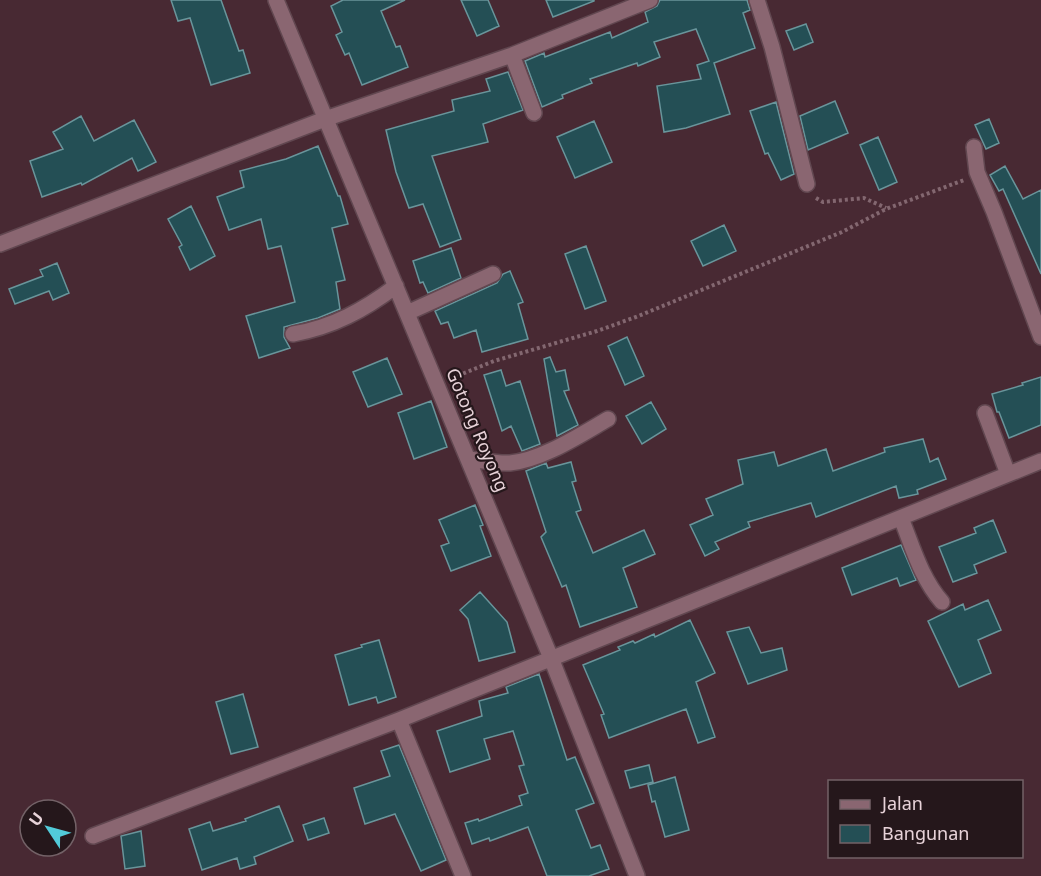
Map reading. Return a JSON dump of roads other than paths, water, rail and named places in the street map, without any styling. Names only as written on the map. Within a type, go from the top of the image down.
[{"type":"street","name":"Gotong Royong","points":[[276,0],[551,658],[637,876]]},
{"type":"street","points":[[0,244],[325,119],[512,56],[650,0]]},
{"type":"street","points":[[756,0],[772,47],[807,184]]},
{"type":"street","points":[[512,56],[534,113]]},
{"type":"street","points":[[974,147],[977,172],[1041,337]]},
{"type":"street","points":[[407,313],[493,274]]},
{"type":"street","points":[[293,334],[317,330],[350,316],[374,303],[396,286]]},
{"type":"street","points":[[985,413],[1008,474]]},
{"type":"street","points":[[468,459],[500,463],[525,459],[576,438],[608,419]]},
{"type":"street","points":[[93,836],[399,720],[1041,461]]},
{"type":"street","points":[[901,518],[928,585],[942,602]]},
{"type":"street","points":[[399,720],[463,876]]}]
